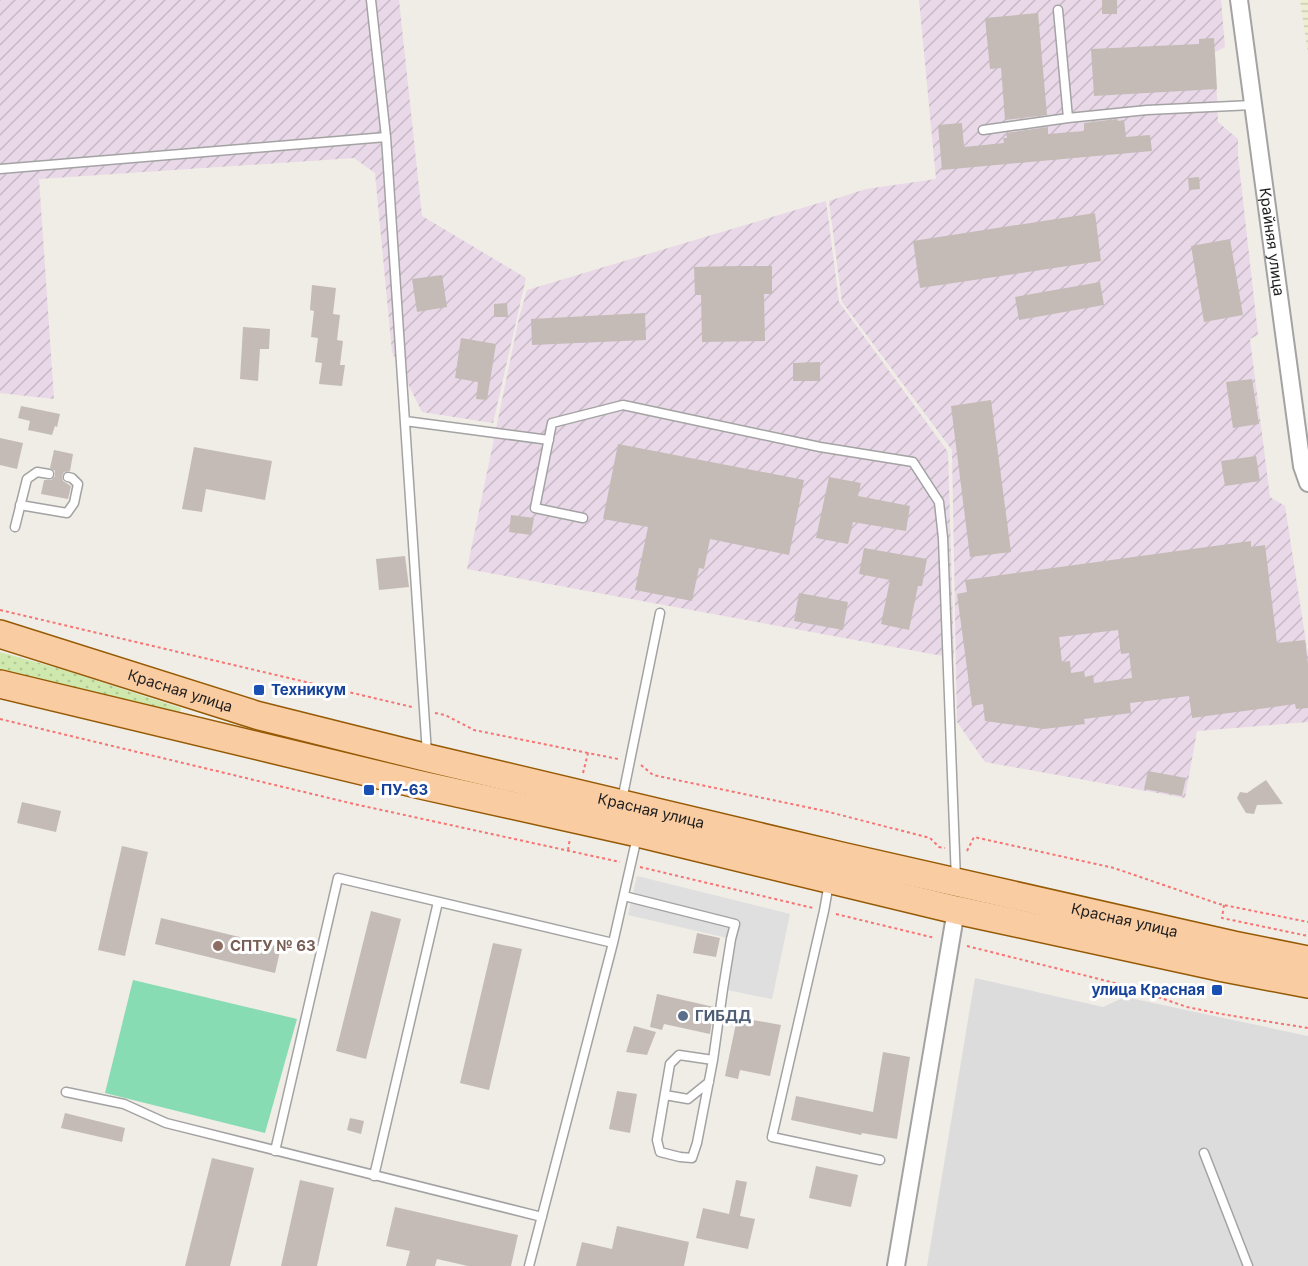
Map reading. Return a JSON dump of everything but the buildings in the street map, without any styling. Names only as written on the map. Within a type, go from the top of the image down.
[{"type":"main road","name":"Красная улица","points":[[0,634],[256,715],[428,758],[576,807]]},
{"type":"main road","name":"Красная улица","points":[[0,684],[421,785],[636,818],[956,883],[1308,960]]},
{"type":"main road","name":"Красная улица","points":[[636,818],[830,880],[956,910],[1308,984]]},
{"type":"street","name":"Крайняя улица","points":[[1239,0],[1302,466],[1308,483]]},
{"type":"street","points":[[896,1266],[956,910]]},
{"type":"lane","points":[[371,0],[386,137],[428,758]]},
{"type":"lane","points":[[1058,10],[1068,118]]},
{"type":"lane","points":[[982,130],[1147,110],[1253,105]]},
{"type":"lane","points":[[0,169],[386,137]]},
{"type":"lane","points":[[583,518],[535,508],[552,423],[623,405],[820,447],[913,462],[939,502],[943,538],[956,883]]},
{"type":"lane","points":[[405,421],[549,440]]},
{"type":"lane","points":[[15,527],[27,479],[37,472],[49,474]]},
{"type":"lane","points":[[20,505],[67,513],[74,503],[78,484],[69,477]]},
{"type":"lane","points":[[529,1266],[632,865],[636,818],[630,762],[660,613]]},
{"type":"lane","points":[[274,1151],[338,878],[613,943]]},
{"type":"lane","points":[[830,880],[772,1137],[880,1160]]},
{"type":"lane","points":[[624,896],[735,924],[713,1060],[697,1143],[692,1158],[660,1152],[657,1140],[670,1064],[679,1056],[713,1060]]},
{"type":"lane","points":[[374,1176],[438,902]]},
{"type":"lane","points":[[665,1095],[688,1099],[709,1082]]},
{"type":"lane","points":[[66,1092],[124,1104],[166,1123],[542,1217]]},
{"type":"lane","points":[[1204,1153],[1245,1265]]},
{"type":"path","points":[[0,610],[445,715],[474,730],[639,764],[653,775],[825,811],[930,838],[939,847],[966,852],[974,837],[1114,868],[1224,905],[1308,922]]},
{"type":"path","points":[[0,720],[354,804],[632,865],[824,911],[1123,985],[1187,1007],[1308,1028]]},
{"type":"path","points":[[568,851],[588,753]]},
{"type":"path","points":[[1224,905],[1222,918],[1308,936]]},
{"type":"shaded area","points":[[0,0],[399,0],[422,216],[526,278],[493,423],[422,412],[392,352],[375,173],[354,158],[39,179],[54,399],[0,393]]},
{"type":"shaded area","points":[[919,0],[1221,0],[1225,47],[1215,52],[1218,122],[1238,139],[1258,335],[1250,339],[1270,497],[1285,506],[1308,655],[1308,722],[1197,731],[1185,798],[985,762],[957,722],[952,450],[842,302],[829,201],[866,189],[936,179]]},
{"type":"shaded area","points":[[826,201],[839,302],[948,452],[954,658],[467,569],[519,318],[527,290]]},
{"type":"shaded area","points":[[637,876],[790,914],[772,999],[727,990],[736,940],[628,915]]},
{"type":"shaded area","points":[[975,978],[1103,1007],[1125,997],[1308,1036],[1308,1266],[927,1266]]},
{"type":"green space","points":[[1300,0],[1308,0],[1308,54]]},
{"type":"green space","points":[[0,652],[181,708],[179,716],[0,674]]},
{"type":"green space","points":[[133,980],[297,1019],[265,1133],[105,1093]]},
{"type":"place","name":"Техникум","points":[[259,690]]},
{"type":"place","name":"ПУ-63","points":[[369,790]]},
{"type":"place","name":"СПТУ № 63","points":[[218,946]]},
{"type":"place","name":"улица Красная","points":[[1217,990]]},
{"type":"place","name":"ГИБДД","points":[[683,1016]]}]
